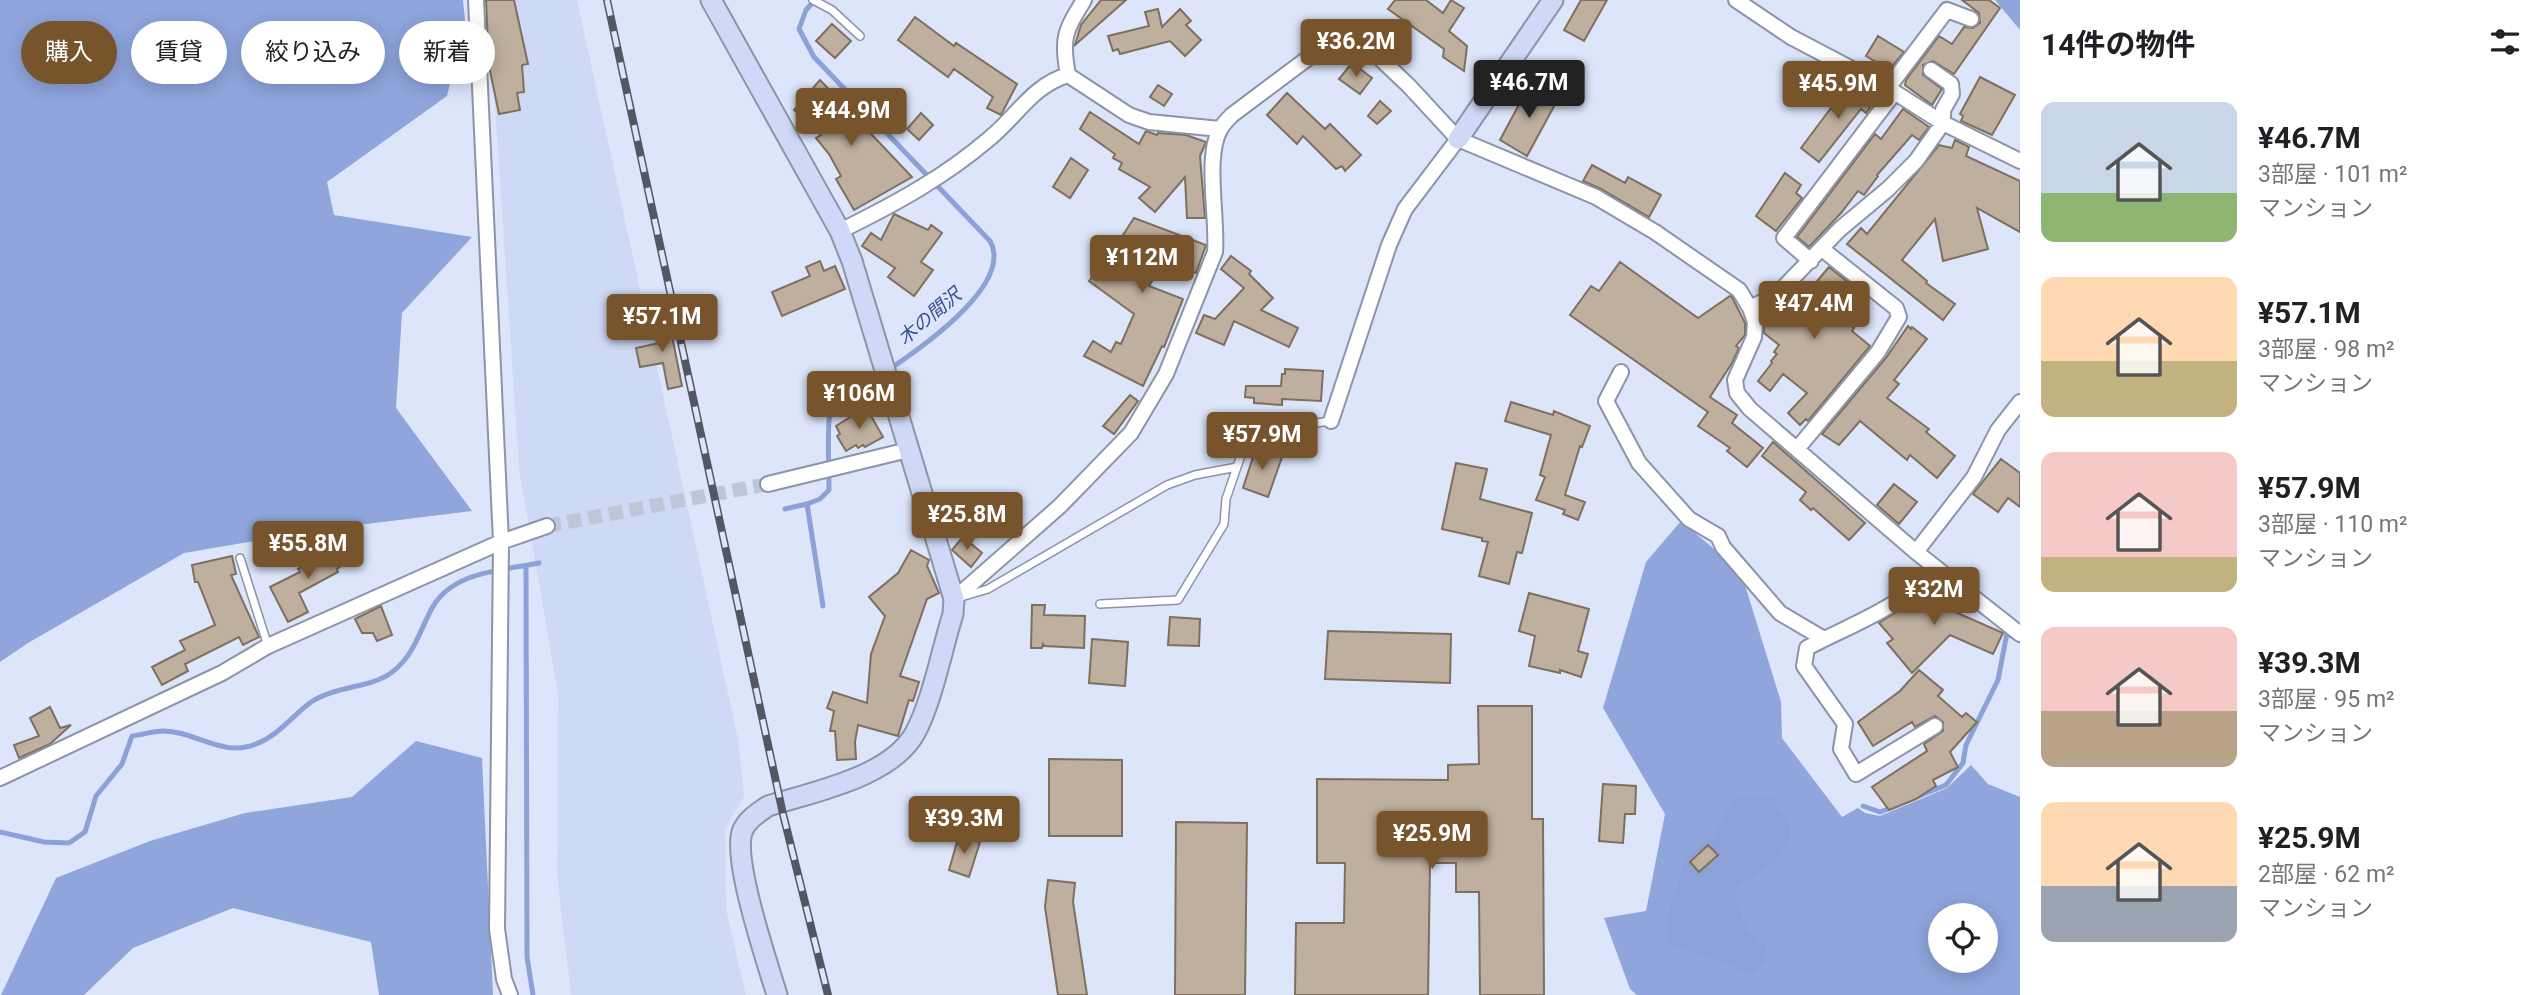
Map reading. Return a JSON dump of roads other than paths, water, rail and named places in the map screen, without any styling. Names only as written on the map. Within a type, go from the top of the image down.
[{"type":"street","points":[[476,0],[501,542],[496,929],[504,979],[510,995]]},
{"type":"street","points":[[711,0],[840,231],[852,261],[954,600],[953,614],[925,708],[916,732],[907,745],[890,760],[859,776],[768,806],[755,814],[743,829],[740,843],[747,887],[777,995]]},
{"type":"street","points":[[1084,0],[1065,31],[1064,54],[1068,75],[1129,116],[1149,122],[1220,129]]},
{"type":"street","points":[[1331,421],[1394,233],[1405,209],[1458,139],[1553,0]]},
{"type":"street","points":[[1736,0],[1791,37],[1891,90],[1943,123],[2020,161]]},
{"type":"street","points":[[1811,261],[1784,238],[1947,10],[1971,19]]},
{"type":"street","points":[[954,600],[1060,506],[1131,433],[1166,374],[1215,252],[1217,232],[1212,156],[1220,129],[1232,115],[1326,44],[1344,39],[1369,48],[1458,139],[1595,197],[1655,232],[1739,290],[1755,322],[1755,337],[1735,380],[1737,393],[1750,409],[1916,552],[2020,634]]},
{"type":"street","points":[[1750,308],[1770,298],[1916,160],[1943,123],[1943,110],[1952,94],[1951,84],[1931,70]]},
{"type":"street","points":[[840,231],[922,187],[991,138],[1037,89],[1053,79],[1068,75]]},
{"type":"street","points":[[1797,450],[1873,359],[1899,317],[1896,308],[1822,249]]},
{"type":"street","points":[[1621,372],[1606,401],[1639,463],[1689,519],[1718,536],[1723,547],[1780,613],[1824,639]]},
{"type":"street","points":[[1916,552],[1974,477],[1998,430],[2020,402]]},
{"type":"street","points":[[768,484],[908,450]]},
{"type":"street","points":[[0,778],[222,673],[268,646],[501,542],[547,526]]},
{"type":"street","points":[[1935,567],[1924,581],[1892,604],[1807,648],[1804,666],[1845,724],[1841,749],[1856,774],[1935,726]]},
{"type":"lane","points":[[813,0],[832,10],[860,36]]},
{"type":"lane","points":[[1100,604],[1178,600],[1224,524],[1226,499],[1249,432],[1331,421]]},
{"type":"lane","points":[[954,600],[988,589],[1167,485],[1195,475],[1237,467]]},
{"type":"lane","points":[[240,558],[268,646]]},
{"type":"waterway","name":"木の間沢","points":[[815,0],[806,10],[799,29],[814,57],[990,241],[994,259],[987,279],[954,319],[910,355],[838,402],[830,415],[829,490],[820,499],[807,504],[823,606]]},
{"type":"waterway","points":[[785,509],[807,504]]},
{"type":"waterway","points":[[0,832],[44,842],[69,843],[85,832],[96,796],[122,764],[132,736],[163,731],[232,748],[256,744],[272,736],[304,707],[320,697],[373,682],[399,667],[419,636],[431,610],[451,587],[478,575],[539,563]]},
{"type":"waterway","points":[[526,566],[527,957],[533,995]]},
{"type":"waterway","points":[[1919,796],[1946,785],[1963,763],[1966,745],[1998,680],[2007,633],[2020,641]]},
{"type":"waterway","points":[[1863,806],[1880,812],[1893,807]]},
{"type":"tunnel","points":[[547,526],[768,484]]},
{"type":"railway","points":[[607,0],[783,814],[828,995]]}]
